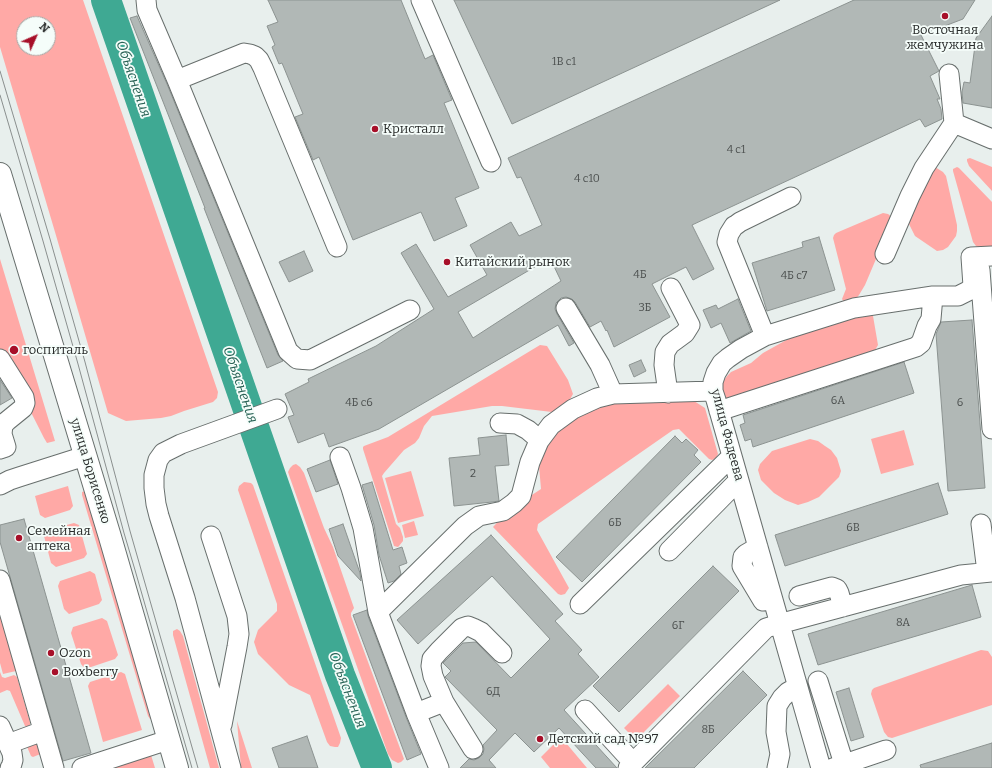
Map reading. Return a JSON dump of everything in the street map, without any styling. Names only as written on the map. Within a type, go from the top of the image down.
[{"type":"main road","name":"улица Борисенко","points":[[0,174],[110,537],[176,768]]},
{"type":"street","points":[[146,0],[147,10],[288,351],[297,359],[310,360],[410,310]]},
{"type":"street","points":[[422,0],[491,162]]},
{"type":"street","points":[[177,80],[244,53],[255,56],[259,60],[337,247]]},
{"type":"street","points":[[885,254],[924,168],[954,123],[949,74]]},
{"type":"street","points":[[954,123],[992,139]]},
{"type":"street","points":[[765,336],[727,242],[729,234],[734,226],[791,197]]},
{"type":"street","points":[[986,256],[992,428]]},
{"type":"street","name":"улица Фадеева","points":[[821,768],[713,391],[713,382],[716,373],[728,358],[765,336],[854,308],[933,296],[958,296],[968,291],[973,286],[970,257],[986,256]]},
{"type":"street","points":[[668,393],[664,365],[664,352],[670,344],[686,333],[690,325],[671,288]]},
{"type":"street","points":[[719,411],[916,347],[921,342],[931,319],[933,296]]},
{"type":"street","points":[[566,308],[600,365],[612,394]]},
{"type":"street","points":[[0,359],[24,397],[25,403],[23,408],[3,425],[2,434],[6,447],[0,449]]},
{"type":"street","points":[[378,612],[465,526],[479,516],[503,511],[521,496],[530,462],[539,441],[551,425],[573,409],[597,398],[612,394],[713,391]]},
{"type":"street","points":[[231,768],[185,598],[159,516],[154,488],[154,475],[158,460],[164,454],[181,444],[277,409]]},
{"type":"street","points":[[500,423],[517,424],[528,430],[539,441]]},
{"type":"street","points":[[0,486],[19,476],[85,456]]},
{"type":"street","points":[[580,604],[732,456]]},
{"type":"street","points":[[340,457],[363,528],[378,612],[416,714],[439,768]]},
{"type":"street","points":[[669,551],[738,480]]},
{"type":"street","points":[[585,710],[627,756],[631,765],[766,628],[960,575],[989,572],[981,524]]},
{"type":"street","points":[[212,536],[237,616],[239,634],[221,730]]},
{"type":"street","points":[[758,547],[746,554],[742,566],[763,601]]},
{"type":"street","points":[[0,580],[5,610],[54,768]]},
{"type":"street","points":[[799,596],[832,587],[837,589],[843,607]]},
{"type":"street","points":[[473,749],[444,702],[433,676],[431,666],[432,659],[462,628],[468,626],[481,632],[502,653]]},
{"type":"street","points":[[818,681],[838,766],[886,750]]},
{"type":"street","points":[[777,768],[780,754],[776,732],[777,706],[788,692],[797,687]]},
{"type":"street","points":[[416,714],[444,702]]},
{"type":"street","points":[[0,726],[12,753],[13,760],[10,768]]},
{"type":"street","points":[[8,744],[43,731]]},
{"type":"street","points":[[82,768],[168,740]]},
{"type":"shaded area","points":[[0,0],[83,0],[218,392],[217,398],[213,402],[161,418],[126,421],[108,413],[0,47]]},
{"type":"shaded area","points":[[970,158],[992,167],[992,191],[969,166],[967,159]]},
{"type":"shaded area","points":[[935,167],[946,176],[957,225],[956,236],[948,247],[937,251],[915,236],[909,224],[914,198]]},
{"type":"shaded area","points":[[957,167],[992,202],[992,248],[981,248],[976,246],[973,242],[953,171],[953,169]]},
{"type":"shaded area","points":[[883,213],[888,214],[893,219],[865,285],[855,300],[844,302],[842,299],[846,289],[833,238],[834,235]]},
{"type":"shaded area","points":[[0,259],[55,441],[47,443],[0,351]]},
{"type":"shaded area","points":[[867,313],[873,316],[878,345],[874,352],[729,400],[725,397],[722,386],[728,375],[731,372],[751,363],[763,353],[806,331]]},
{"type":"shaded area","points":[[540,345],[547,346],[568,380],[573,394],[567,404],[552,412],[492,406],[432,416],[424,426],[415,443],[404,450],[382,476],[396,524],[400,528],[403,537],[403,541],[398,547],[394,546],[363,447],[388,437]]},
{"type":"shaded area","points":[[694,401],[705,408],[718,454],[716,458],[712,460],[709,459],[679,429],[673,430],[538,524],[537,530],[569,588],[565,594],[558,594],[493,527],[509,510],[541,489],[539,466],[549,440],[554,434],[588,410],[616,403]]},
{"type":"shaded area","points":[[904,430],[914,465],[881,474],[871,439]]},
{"type":"shaded area","points":[[810,439],[818,441],[831,450],[837,458],[841,471],[839,477],[819,497],[798,505],[785,500],[774,493],[761,480],[758,470],[760,464],[772,451]]},
{"type":"shaded area","points":[[296,464],[304,473],[324,528],[333,547],[354,608],[351,616],[404,759],[401,762],[398,763],[392,760],[388,754],[290,478],[288,472],[293,465]]},
{"type":"shaded area","points":[[411,471],[424,516],[398,523],[385,478]]},
{"type":"shaded area","points":[[244,482],[251,483],[253,485],[341,738],[338,747],[330,746],[327,742],[310,695],[289,685],[258,654],[254,642],[258,630],[277,611],[277,604],[238,490],[239,486]]},
{"type":"shaded area","points":[[68,486],[73,506],[70,510],[45,518],[40,515],[35,496]]},
{"type":"shaded area","points":[[82,492],[87,492],[152,719],[148,716],[82,495]]},
{"type":"shaded area","points":[[414,521],[418,535],[405,538],[402,525]]},
{"type":"shaded area","points":[[74,523],[79,525],[87,554],[84,558],[56,567],[51,563],[44,536],[48,530]]},
{"type":"shaded area","points":[[90,571],[95,574],[102,600],[99,604],[69,614],[64,609],[58,586],[60,581]]},
{"type":"shaded area","points":[[0,618],[16,671],[3,674],[0,663]]},
{"type":"shaded area","points":[[102,618],[107,621],[118,655],[115,659],[85,669],[81,664],[71,633],[73,627]]},
{"type":"shaded area","points":[[177,629],[183,636],[219,768],[210,768],[173,635],[173,631]]},
{"type":"shaded area","points":[[981,650],[988,651],[992,657],[992,705],[892,738],[888,737],[884,732],[871,694],[874,688]]},
{"type":"shaded area","points":[[0,672],[2,677],[5,678],[14,675],[17,677],[30,722],[30,725],[27,727],[25,726],[10,691],[7,690],[0,693]]},
{"type":"shaded area","points":[[121,672],[125,674],[142,730],[103,742],[88,686],[90,682]]},
{"type":"shaded area","points":[[668,684],[680,696],[636,740],[624,728]]},
{"type":"shaded area","points":[[237,721],[252,768],[241,768]]},
{"type":"shaded area","points":[[38,736],[43,753],[33,757],[31,756],[25,742]]},
{"type":"shaded area","points":[[561,737],[587,768],[550,768],[541,757]]},
{"type":"shaded area","points":[[151,755],[155,768],[110,768]]},
{"type":"building","name":"Кристалл","points":[[268,0],[401,0],[425,59],[433,55],[452,100],[444,103],[479,188],[455,198],[467,226],[434,241],[421,212],[353,240],[319,157],[313,160],[295,117],[303,114],[282,63],[279,64],[272,47],[275,45],[267,26],[278,22]]},
{"type":"building","points":[[454,0],[780,0],[512,124]]},
{"type":"building","points":[[854,0],[975,0],[963,19],[921,35],[939,71],[930,76],[940,99],[937,99],[941,109],[942,119],[925,127],[920,119],[692,225],[714,269],[693,280],[686,267],[652,284],[670,317],[614,347],[607,330],[606,331],[601,321],[590,327],[572,299],[566,297],[561,298],[556,303],[555,309],[574,343],[569,346],[558,325],[379,429],[329,447],[324,433],[298,443],[288,417],[294,415],[285,394],[309,382],[308,379],[376,346],[434,309],[401,253],[416,244],[448,297],[487,275],[470,245],[511,222],[519,236],[542,225],[521,177],[517,178],[508,158]],"holes":[[[550,258],[561,281],[473,338],[458,312]]]},
{"type":"building","points":[[137,16],[167,84],[278,355],[283,361],[267,368],[130,18]]},
{"type":"building","points":[[992,16],[992,108],[963,103],[962,92],[964,82],[970,83],[976,38]]},
{"type":"building","points":[[819,237],[835,290],[767,311],[752,263],[803,247],[802,242]]},
{"type":"building","points":[[304,251],[313,271],[289,282],[279,262]]},
{"type":"building","points":[[738,299],[751,331],[730,343],[721,323],[711,328],[703,310],[716,305],[718,309]]},
{"type":"building","points":[[972,320],[985,488],[948,491],[936,334],[941,322]]},
{"type":"building","points":[[641,360],[646,371],[634,377],[629,365]]},
{"type":"building","points":[[904,362],[914,393],[753,447],[751,439],[745,441],[740,425],[745,423],[743,415]]},
{"type":"building","points":[[0,380],[12,398],[0,405]]},
{"type":"building","points":[[506,435],[509,465],[495,466],[499,501],[454,506],[449,458],[480,455],[478,438]]},
{"type":"building","points":[[675,436],[682,443],[686,439],[698,450],[694,455],[701,462],[582,582],[556,557]]},
{"type":"building","points":[[330,460],[338,484],[316,492],[307,469]]},
{"type":"building","points":[[372,482],[393,550],[402,547],[407,563],[399,566],[401,574],[394,581],[388,583],[379,555],[374,525],[362,485]]},
{"type":"building","points":[[938,483],[948,514],[785,566],[775,535]]},
{"type":"building","points":[[24,519],[91,753],[63,761],[0,542],[0,525]]},
{"type":"building","points":[[343,524],[360,573],[361,581],[338,556],[329,529]]},
{"type":"building","points":[[491,535],[563,614],[555,621],[582,650],[578,654],[599,677],[564,710],[617,768],[596,768],[559,728],[534,752],[515,733],[489,760],[496,768],[460,768],[469,759],[474,760],[483,754],[483,745],[497,730],[445,677],[451,671],[443,663],[463,643],[476,642],[511,678],[550,639],[492,576],[418,644],[397,620]]},
{"type":"building","points":[[713,566],[739,591],[619,712],[593,686]]},
{"type":"building","points":[[972,585],[981,617],[818,665],[808,634]]},
{"type":"building","points":[[367,610],[421,754],[407,760],[353,615]]},
{"type":"building","points":[[743,671],[767,695],[694,768],[645,768]]},
{"type":"building","points":[[849,688],[864,737],[851,741],[836,692]]},
{"type":"building","points":[[307,736],[318,768],[279,768],[272,748]]},
{"type":"building","points":[[992,743],[992,768],[921,768],[920,765]]},
{"type":"waterway","name":"Объяснения","points":[[106,0],[340,675],[377,768]]},
{"type":"tram line","points":[[0,71],[85,362],[130,531],[198,768]]},
{"type":"tram line","points":[[0,95],[43,241],[124,533],[192,768]]},
{"type":"place","name":"Восточная жемчужина","points":[[945,16]]},
{"type":"place","name":"Кристалл","points":[[375,129]]},
{"type":"place","name":"Китайский рынок","points":[[447,262]]},
{"type":"place","name":"госпиталь","points":[[14,350]]},
{"type":"place","name":"Семейная аптека","points":[[19,538]]},
{"type":"place","name":"Ozon","points":[[51,653]]},
{"type":"place","name":"Boxberry","points":[[55,672]]},
{"type":"place","name":"Детский сад №97","points":[[540,739]]}]
